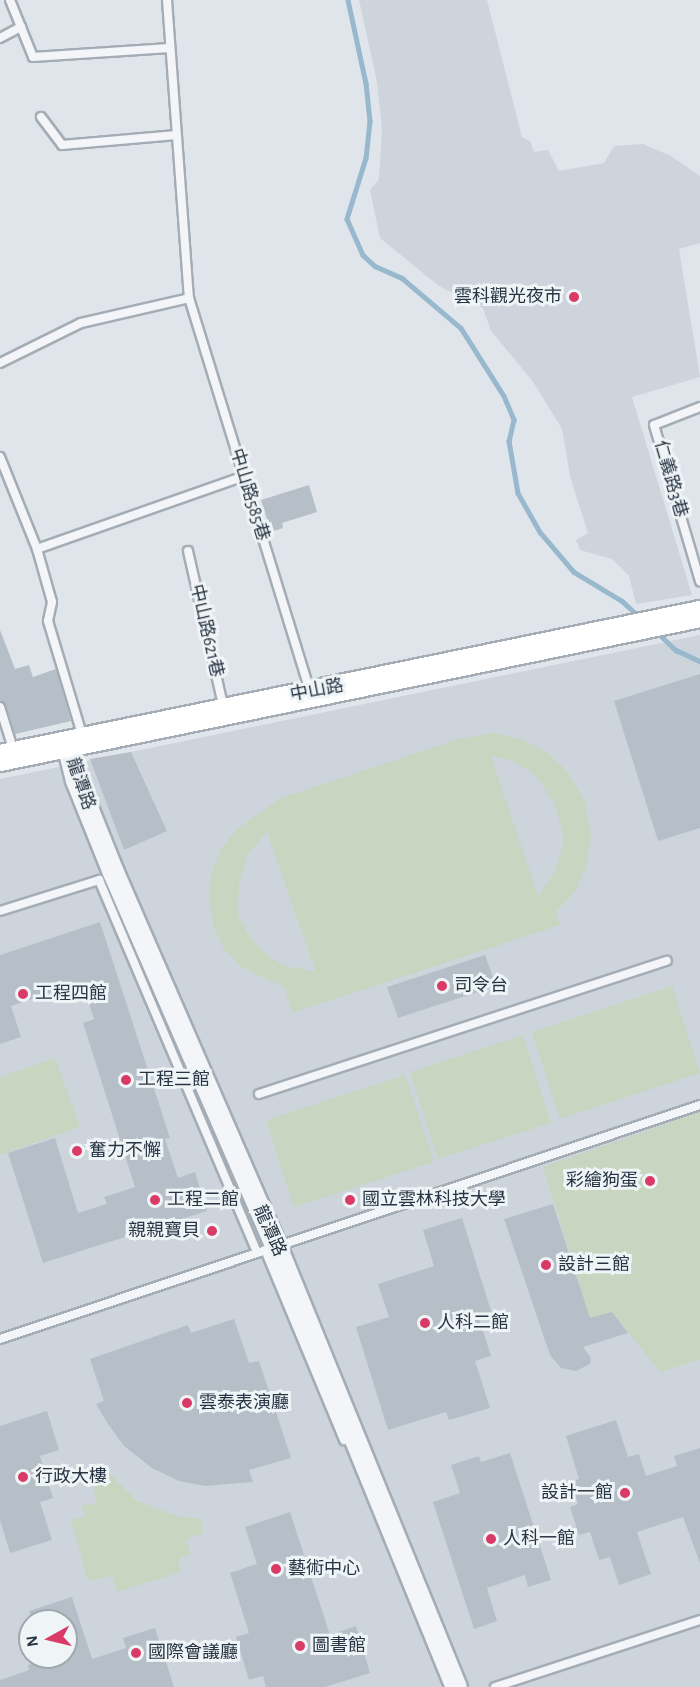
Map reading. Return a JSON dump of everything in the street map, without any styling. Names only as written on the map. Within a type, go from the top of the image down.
[{"type":"main road","name":"中山路","points":[[8,757],[310,692],[700,614]]},
{"type":"street","name":"龍潭路","points":[[75,742],[76,780],[113,872],[266,1250],[456,1687]]},
{"type":"lane","points":[[10,0],[33,57],[170,48]]},
{"type":"lane","name":"中山路585巷","points":[[167,0],[189,298],[310,692]]},
{"type":"lane","points":[[0,38],[21,27]]},
{"type":"lane","points":[[41,117],[62,145],[177,135]]},
{"type":"lane","points":[[0,363],[81,322],[189,298]]},
{"type":"lane","name":"仁義路3巷","points":[[700,407],[654,425],[700,581]]},
{"type":"lane","points":[[0,456],[37,549],[52,602],[48,621],[75,742]]},
{"type":"lane","points":[[37,549],[244,476]]},
{"type":"lane","name":"中山路621巷","points":[[188,551],[224,710]]},
{"type":"lane","points":[[0,707],[8,757]]},
{"type":"lane","points":[[0,911],[99,880],[266,1250],[446,1687]]},
{"type":"lane","points":[[259,1094],[667,961]]},
{"type":"lane","points":[[0,1339],[700,1105]]},
{"type":"lane","points":[[495,1687],[700,1620]]},
{"type":"shaded area","name":"雲科觀光夜市","points":[[359,0],[487,0],[522,137],[530,141],[534,152],[548,150],[559,171],[604,163],[614,146],[643,144],[671,156],[700,176],[700,243],[679,249],[700,377],[632,397],[692,595],[636,604],[629,576],[612,559],[580,550],[576,540],[588,533],[570,476],[562,429],[534,383],[491,331],[483,308],[439,286],[380,238],[370,190],[379,179],[382,129],[377,82]]},
{"type":"shaded area","name":"國立雲林科技大學","points":[[700,635],[700,1687],[0,1687],[0,779]]},
{"type":"green space","points":[[493,733],[521,739],[547,752],[568,772],[584,801],[591,833],[587,863],[576,890],[556,912],[560,925],[292,1013],[284,987],[241,967],[224,949],[214,927],[209,900],[211,874],[221,849],[237,829],[281,798],[462,738]],"holes":[[[491,756],[514,761],[536,776],[555,804],[564,840],[555,872],[538,896]],[[267,832],[315,970],[314,971],[284,966],[265,953],[249,936],[238,914],[239,884],[248,854]]]},
{"type":"green space","points":[[672,986],[700,1073],[560,1119],[532,1032]]},
{"type":"green space","points":[[523,1035],[551,1123],[438,1159],[410,1072]]},
{"type":"green space","points":[[55,1058],[80,1127],[0,1155],[0,1077]]},
{"type":"green space","points":[[405,1075],[434,1162],[294,1207],[266,1120]]},
{"type":"green space","points":[[700,1112],[700,1359],[660,1372],[612,1312],[590,1318],[543,1167]]},
{"type":"green space","points":[[111,1475],[137,1501],[179,1517],[200,1518],[203,1533],[186,1540],[191,1554],[178,1559],[181,1572],[117,1592],[112,1576],[88,1581],[71,1520],[85,1517],[81,1506],[97,1502],[91,1479]]},
{"type":"building","points":[[309,485],[317,512],[282,523],[283,528],[271,532],[261,500]]},
{"type":"building","points":[[0,630],[15,669],[29,665],[33,677],[56,669],[71,721],[15,734],[6,705],[0,701]]},
{"type":"building","points":[[700,674],[700,828],[658,841],[614,701]]},
{"type":"building","points":[[131,752],[167,831],[124,850],[90,759]]},
{"type":"building","points":[[100,922],[170,1138],[165,1139],[178,1178],[195,1172],[207,1211],[43,1263],[8,1153],[55,1138],[78,1213],[107,1204],[104,1197],[135,1187],[83,1023],[94,1019],[82,982],[11,1006],[21,1037],[0,1044],[0,955]]},
{"type":"building","name":"司令台","points":[[485,955],[496,986],[398,1018],[387,987]]},
{"type":"building","name":"設計三館","points":[[553,1204],[590,1318],[612,1312],[628,1333],[583,1347],[591,1358],[590,1364],[576,1371],[561,1368],[550,1355],[504,1219]]},
{"type":"building","name":"人科二館","points":[[462,1218],[492,1314],[479,1318],[491,1356],[475,1361],[490,1408],[449,1420],[446,1412],[388,1430],[356,1327],[389,1317],[378,1284],[434,1266],[423,1230]]},
{"type":"building","name":"雲泰表演廳","points":[[234,1319],[249,1363],[259,1361],[291,1458],[249,1470],[253,1482],[205,1486],[179,1481],[152,1468],[124,1446],[96,1404],[104,1401],[90,1359],[188,1325],[191,1333]]},
{"type":"building","name":"行政大樓","points":[[47,1411],[59,1450],[40,1456],[53,1498],[40,1502],[52,1540],[10,1553],[0,1520],[0,1426]]},
{"type":"building","name":"設計一館","points":[[616,1420],[628,1457],[639,1454],[646,1476],[677,1466],[674,1456],[700,1448],[700,1563],[683,1517],[637,1532],[651,1574],[619,1585],[610,1557],[599,1560],[590,1532],[579,1535],[570,1507],[578,1504],[571,1481],[579,1479],[566,1436]]},
{"type":"building","name":"人科一館","points":[[510,1453],[551,1580],[528,1587],[525,1575],[487,1588],[497,1621],[474,1629],[433,1502],[460,1493],[451,1465],[479,1456],[481,1462]]},
{"type":"building","points":[[290,1512],[330,1635],[356,1626],[370,1673],[325,1687],[266,1687],[263,1676],[249,1680],[236,1637],[249,1633],[230,1573],[257,1564],[245,1527]]},
{"type":"building","points":[[72,1597],[76,1609],[35,1609]]},
{"type":"building","points":[[78,1616],[92,1659],[126,1648],[123,1638],[155,1628],[174,1687],[0,1687],[0,1680],[29,1670],[78,1669]]},
{"type":"waterway","points":[[348,0],[366,83],[370,121],[366,158],[347,219],[363,255],[375,266],[402,278],[461,328],[504,396],[514,420],[509,441],[518,493],[540,532],[574,572],[622,601],[641,618]]},
{"type":"waterway","points":[[656,631],[676,650],[700,661]]},
{"type":"place","name":"雲科觀光夜市","points":[[574,297]]},
{"type":"place","name":"司令台","points":[[442,986]]},
{"type":"place","name":"工程四館","points":[[23,994]]},
{"type":"place","name":"工程三館","points":[[126,1080]]},
{"type":"place","name":"奮力不懈","points":[[77,1151]]},
{"type":"place","name":"彩繪狗蛋","points":[[650,1181]]},
{"type":"place","name":"工程二館","points":[[155,1200]]},
{"type":"place","name":"國立雲林科技大學","points":[[350,1200]]},
{"type":"place","name":"親親寶貝","points":[[212,1231]]},
{"type":"place","name":"設計三館","points":[[546,1265]]},
{"type":"place","name":"人科二館","points":[[425,1323]]},
{"type":"place","name":"雲泰表演廳","points":[[187,1403]]},
{"type":"place","name":"行政大樓","points":[[23,1477]]},
{"type":"place","name":"設計一館","points":[[625,1493]]},
{"type":"place","name":"人科一館","points":[[491,1539]]},
{"type":"place","name":"藝術中心","points":[[276,1569]]},
{"type":"place","name":"圖書館","points":[[300,1646]]},
{"type":"place","name":"國際會議廳","points":[[136,1653]]}]
